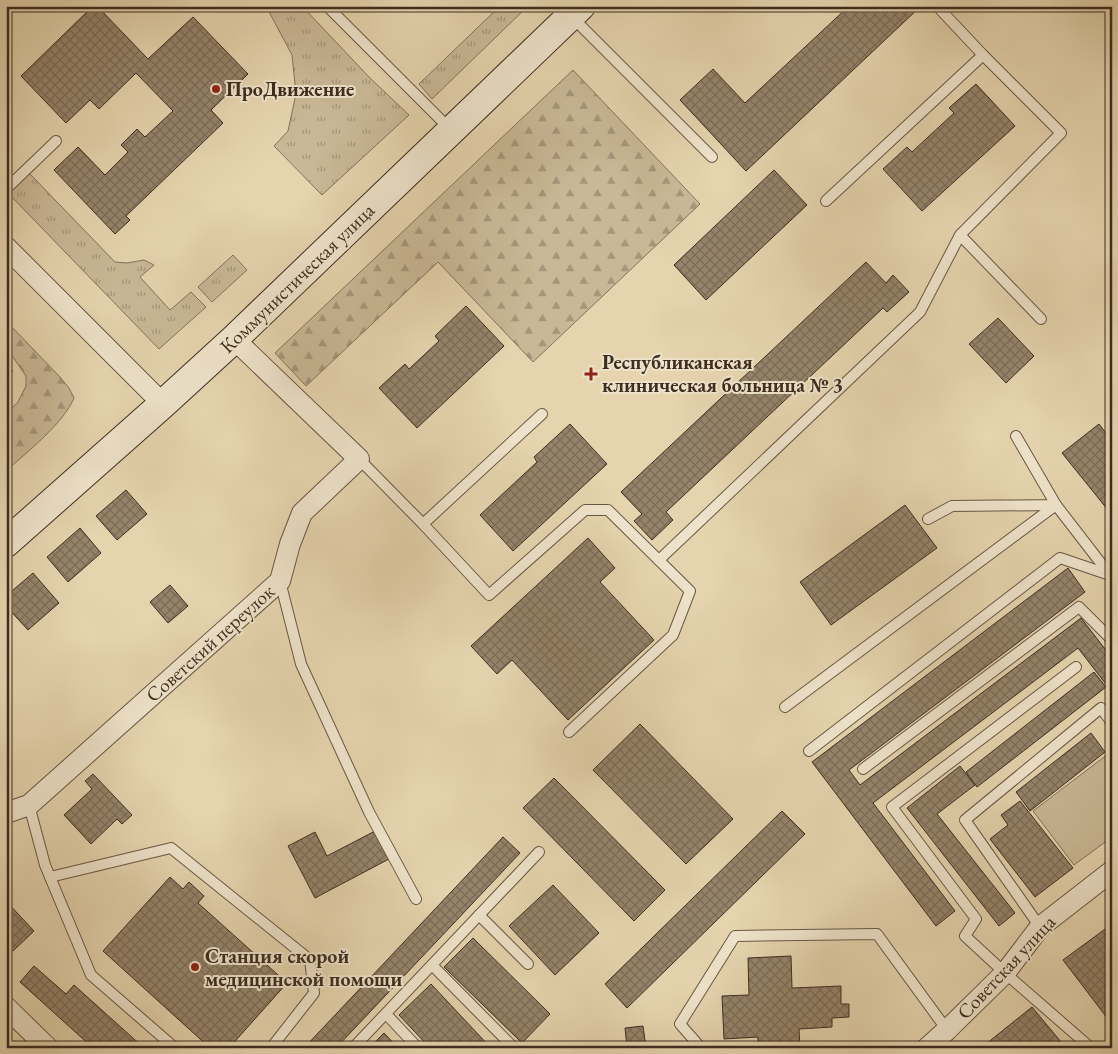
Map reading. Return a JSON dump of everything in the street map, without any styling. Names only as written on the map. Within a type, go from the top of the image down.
[{"type":"main road","name":"Коммунистическая улица","points":[[6,543],[164,404],[234,339],[576,11]]},
{"type":"street","points":[[6,247],[164,404]]},
{"type":"street","points":[[234,339],[359,459]]},
{"type":"street","name":"Советский переулок","points":[[6,813],[29,805],[280,581],[290,544],[302,513],[359,459]]},
{"type":"street","name":"Советская улица","points":[[927,1048],[1005,973],[1040,927],[1112,871]]},
{"type":"street","points":[[6,1007],[48,1048]]},
{"type":"lane","points":[[327,6],[452,130]]},
{"type":"lane","points":[[659,560],[920,312],[960,235],[1061,134],[937,6]]},
{"type":"lane","points":[[576,11],[712,157]]},
{"type":"lane","points":[[826,202],[983,55]]},
{"type":"lane","points":[[6,189],[56,141]]},
{"type":"lane","points":[[960,235],[1041,319]]},
{"type":"lane","points":[[423,524],[542,414]]},
{"type":"lane","points":[[1016,436],[1056,505],[1111,576]]},
{"type":"lane","points":[[359,459],[489,595],[585,510],[608,510],[690,591],[673,635],[569,732]]},
{"type":"lane","points":[[928,519],[952,506],[1056,505]]},
{"type":"lane","points":[[785,707],[1056,505]]},
{"type":"lane","points":[[809,751],[1060,558],[1111,576]]},
{"type":"lane","points":[[280,581],[301,664],[369,812],[416,899]]},
{"type":"lane","points":[[863,769],[1079,607],[1112,640]]},
{"type":"lane","points":[[1076,667],[892,807],[976,919],[965,936],[1091,1048]]},
{"type":"lane","points":[[1040,927],[965,820],[1101,708],[1112,723]]},
{"type":"lane","points":[[29,805],[45,866],[91,975],[175,1048]]},
{"type":"lane","points":[[50,877],[170,848],[310,960],[314,993],[271,1048]]},
{"type":"lane","points":[[353,1048],[539,852]]},
{"type":"lane","points":[[479,915],[528,964]]},
{"type":"lane","points":[[701,1048],[680,1024],[735,936],[877,934],[947,1030]]},
{"type":"lane","points":[[432,965],[514,1048]]},
{"type":"lane","points":[[386,1014],[418,1048]]},
{"type":"green space","points":[[266,6],[302,6],[369,77],[409,115],[322,195],[274,146],[288,131],[296,94],[292,55]]},
{"type":"green space","points":[[500,6],[528,6],[432,99],[419,84]]},
{"type":"green space","points":[[573,70],[700,204],[533,362],[438,262],[306,386],[275,353]]},
{"type":"green space","points":[[29,173],[115,262],[127,263],[144,260],[154,265],[140,277],[170,310],[191,292],[206,307],[159,349],[8,193]]},
{"type":"green space","points":[[233,255],[247,270],[212,302],[198,287]]},
{"type":"green space","points":[[6,321],[59,376],[69,388],[74,398],[62,418],[53,428],[6,471],[6,414],[18,402],[26,386],[26,376],[6,347]]},
{"type":"green space","points":[[1112,751],[1112,837],[1074,865],[1033,811]]},
{"type":"building","points":[[93,6],[97,6],[148,59],[193,17],[248,74],[211,110],[223,123],[126,216],[130,220],[115,234],[54,170],[78,147],[105,175],[128,152],[121,145],[137,129],[145,137],[173,111],[136,73],[99,109],[90,100],[66,123],[21,76]]},
{"type":"building","points":[[849,6],[921,6],[746,171],[680,100],[713,69],[745,103]]},
{"type":"building","points":[[976,84],[1015,126],[922,211],[883,169],[907,147],[912,152],[954,113],[949,108]]},
{"type":"building","points":[[774,170],[807,205],[706,300],[674,265]]},
{"type":"building","points":[[866,262],[886,283],[893,275],[909,292],[887,312],[883,308],[666,512],[673,520],[652,540],[634,521],[642,514],[621,492]]},
{"type":"building","points":[[466,306],[504,346],[417,428],[379,388],[405,364],[409,369],[439,341],[435,336]]},
{"type":"building","points":[[998,318],[1034,356],[1006,383],[969,344]]},
{"type":"building","points":[[6,364],[13,371],[6,378]]},
{"type":"building","points":[[570,424],[607,464],[513,551],[480,515],[537,462],[534,457]]},
{"type":"building","points":[[1099,424],[1112,441],[1112,515],[1062,453]]},
{"type":"building","points":[[126,490],[147,514],[117,540],[96,516]]},
{"type":"building","points":[[905,505],[937,548],[831,625],[800,582]]},
{"type":"building","points":[[80,528],[101,553],[68,582],[47,557]]},
{"type":"building","points":[[588,538],[615,568],[600,582],[654,640],[568,720],[512,660],[497,674],[471,646]]},
{"type":"building","points":[[1068,568],[1085,592],[849,770],[860,785],[1081,618],[1112,658],[1112,692],[1078,648],[873,803],[955,911],[936,926],[812,762]]},
{"type":"building","points":[[33,573],[59,603],[28,630],[6,606],[6,596]]},
{"type":"building","points":[[170,585],[188,606],[168,623],[150,602]]},
{"type":"building","points":[[1094,672],[1106,687],[977,787],[966,772]]},
{"type":"building","points":[[640,724],[733,819],[686,864],[593,770]]},
{"type":"building","points":[[1091,733],[1105,752],[1030,811],[1016,792]]},
{"type":"building","points":[[960,766],[975,785],[937,814],[1015,913],[999,926],[907,808]]},
{"type":"building","points":[[93,774],[132,815],[122,824],[117,819],[91,844],[64,815],[92,789],[85,781]]},
{"type":"building","points":[[554,778],[665,890],[634,921],[523,808]]},
{"type":"building","points":[[1020,801],[1073,868],[1035,897],[990,839],[1008,825],[1001,815]]},
{"type":"building","points":[[782,811],[805,834],[627,1008],[605,984]]},
{"type":"building","points":[[375,831],[389,859],[315,898],[288,846],[315,832],[327,856]]},
{"type":"building","points":[[503,837],[520,853],[336,1048],[304,1048]]},
{"type":"building","name":"Станция скорой медицинской помощи","points":[[170,877],[183,889],[189,882],[204,896],[198,903],[287,983],[229,1048],[210,1048],[103,951]]},
{"type":"building","points":[[553,885],[599,933],[555,975],[509,926]]},
{"type":"building","points":[[6,901],[34,931],[13,951],[6,944]]},
{"type":"building","points":[[1112,924],[1112,1023],[1111,1023],[1063,960]]},
{"type":"building","points":[[473,938],[550,1014],[522,1043],[444,967]]},
{"type":"building","points":[[791,956],[792,988],[841,986],[841,1004],[849,1004],[849,1017],[832,1018],[832,1027],[799,1029],[800,1048],[758,1048],[758,1037],[724,1039],[722,996],[749,995],[748,958]]},
{"type":"building","points":[[34,966],[66,994],[74,985],[144,1048],[93,1048],[20,982]]},
{"type":"building","points":[[431,984],[491,1048],[430,1048],[399,1015]]},
{"type":"building","points":[[1032,1007],[1066,1048],[981,1048]]},
{"type":"building","points":[[643,1026],[646,1048],[627,1048],[625,1028]]},
{"type":"building","points":[[384,1033],[398,1048],[369,1048]]},
{"type":"place","name":"ПроДвижение","points":[[216,89]]},
{"type":"place","name":"Республиканская клиническая больница № 3","points":[[591,374]]},
{"type":"place","name":"Станция скорой медицинской помощи","points":[[195,967]]}]
